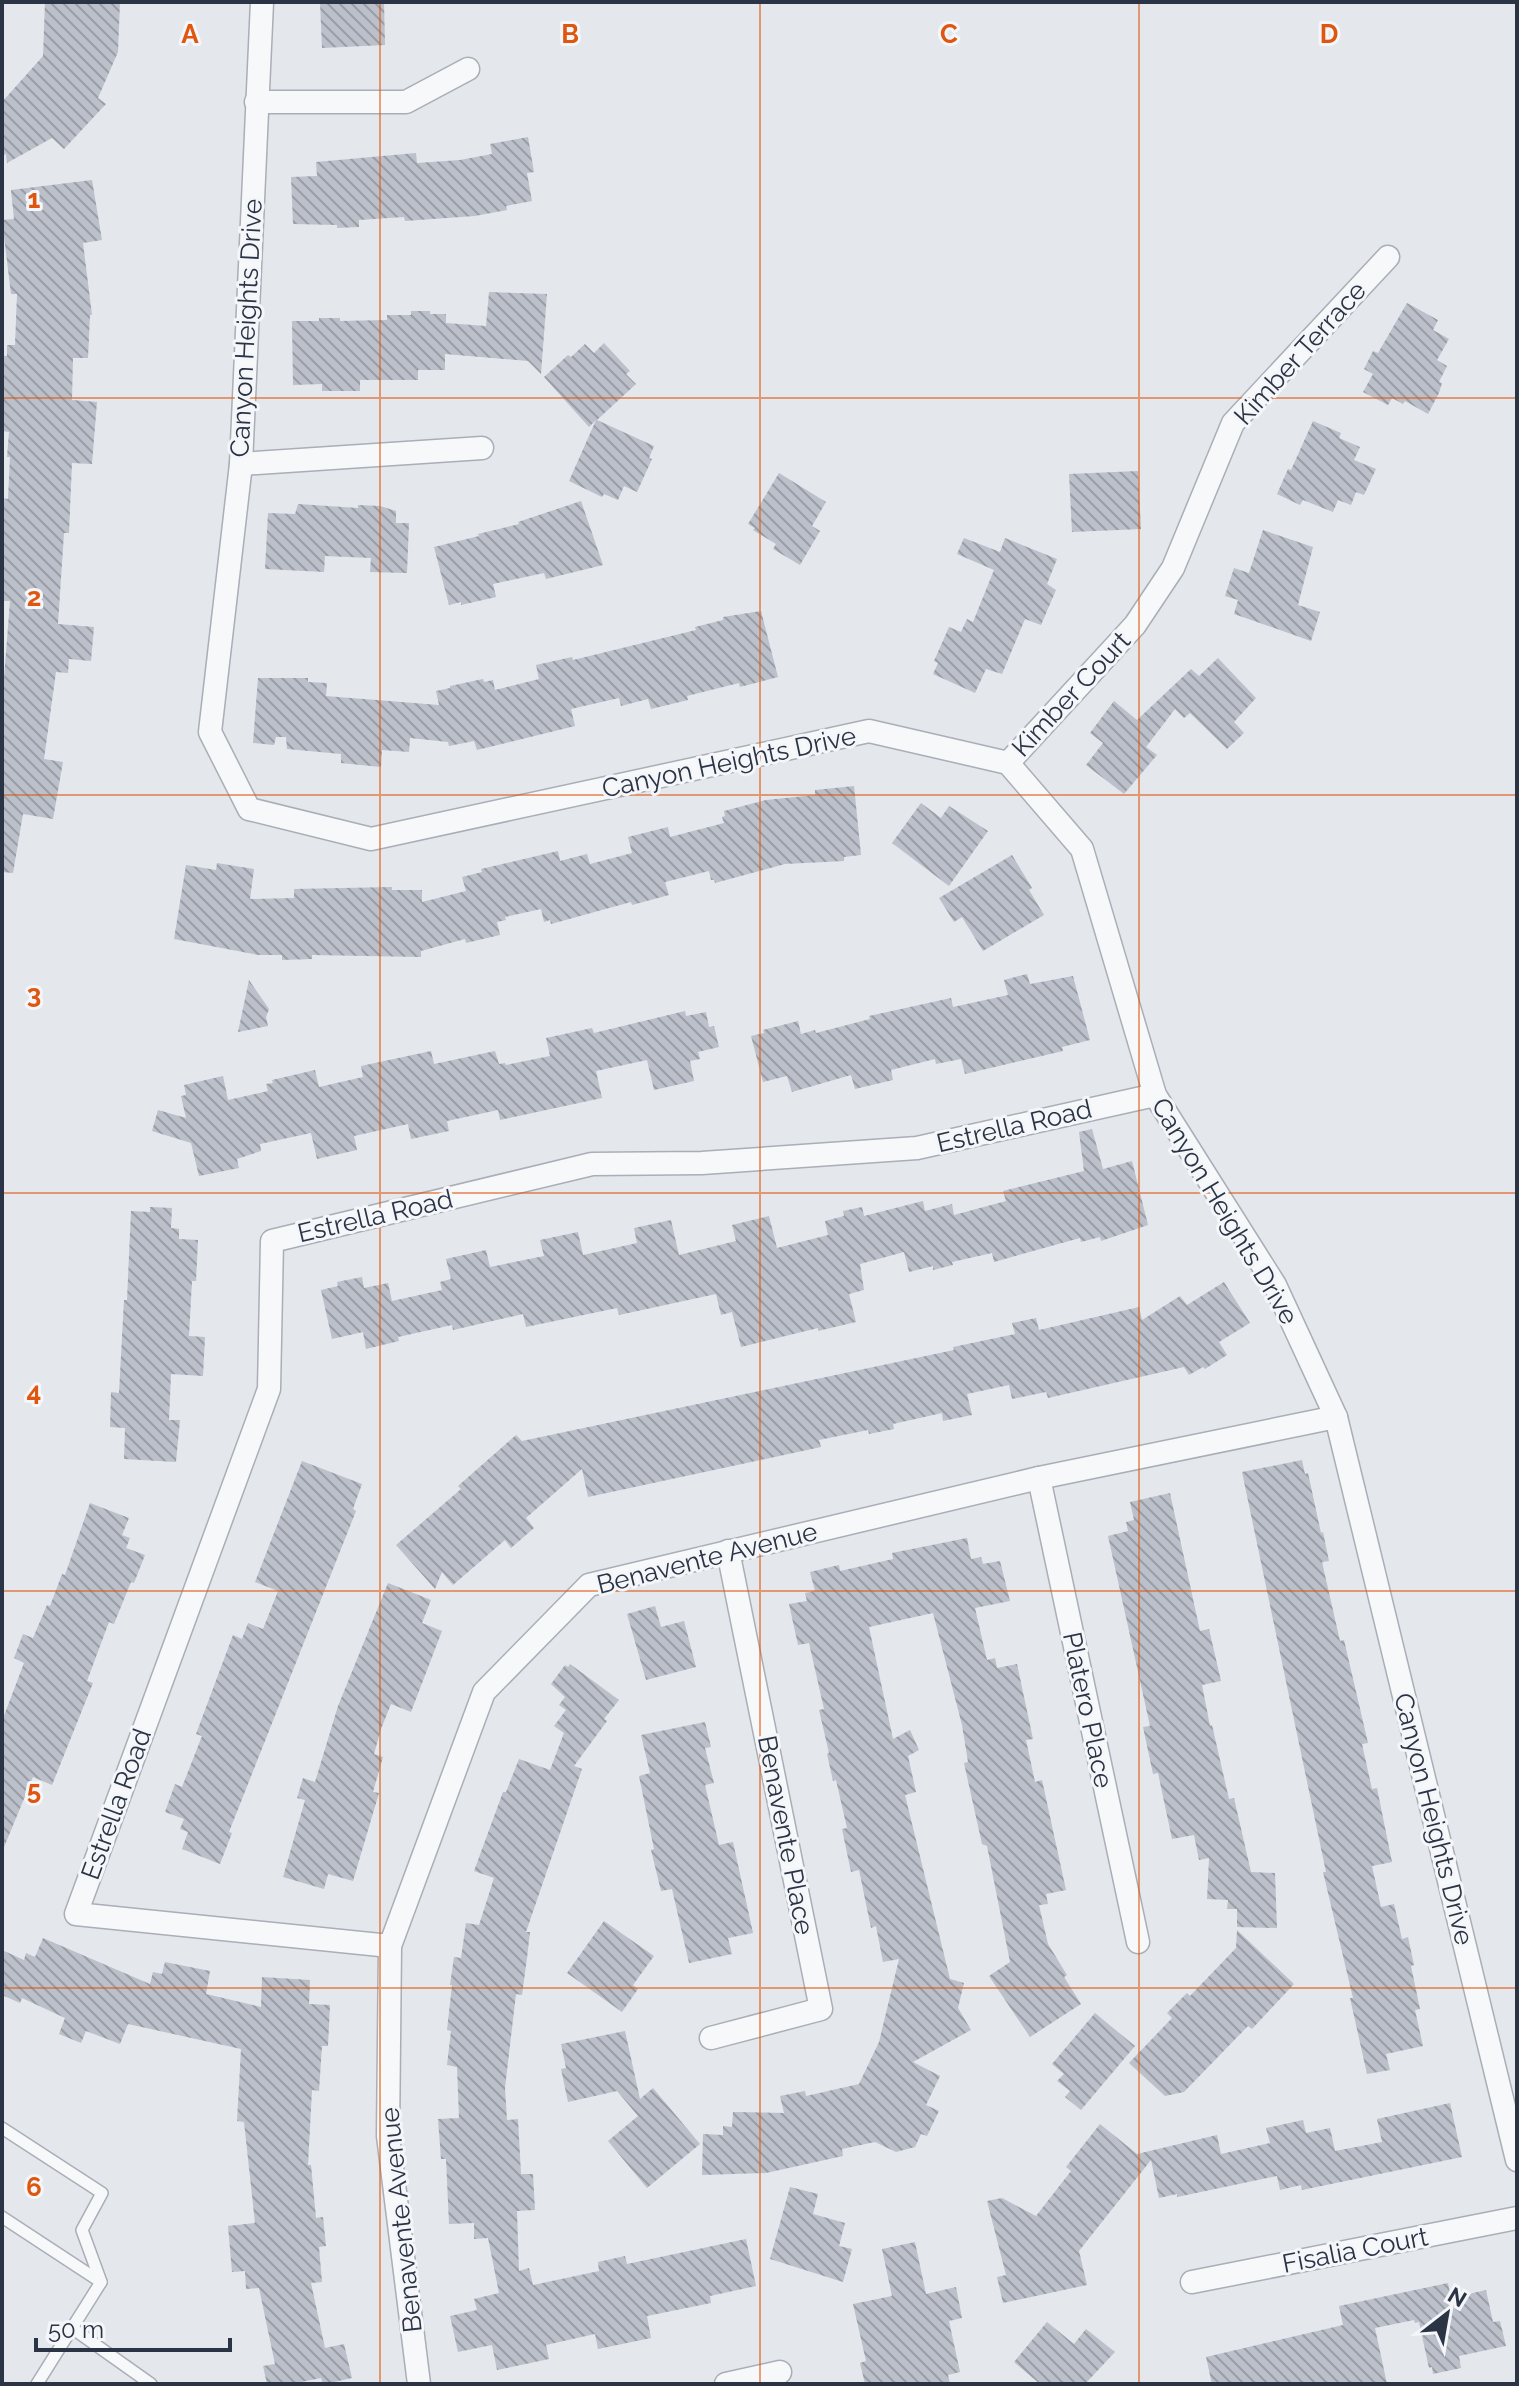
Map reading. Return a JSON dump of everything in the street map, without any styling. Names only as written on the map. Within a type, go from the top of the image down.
[{"type":"street","name":"Canyon Heights Drive","points":[[262,2],[241,464],[210,732],[249,809],[371,839],[869,731],[1008,763],[1082,849],[1155,1095],[1275,1285],[1336,1417],[1517,2160]]},
{"type":"street","points":[[256,102],[406,102],[468,69]]},
{"type":"street","name":"Kimber Terrace","points":[[1135,625],[1173,568],[1233,423],[1388,257]]},
{"type":"street","points":[[241,464],[482,448]]},
{"type":"street","name":"Kimber Court","points":[[1008,763],[1135,625]]},
{"type":"street","name":"Estrella Road","points":[[390,1946],[76,1914],[269,1389],[272,1241],[592,1164],[702,1163],[917,1148],[1155,1095]]},
{"type":"street","name":"Benavente Avenue","points":[[419,2384],[388,2136],[390,1946],[484,1692],[589,1585],[1039,1478],[1336,1417]]},
{"type":"street","name":"Platero Place","points":[[1039,1478],[1138,1942]]},
{"type":"street","name":"Benavente Place","points":[[711,2038],[821,2009],[728,1551]]},
{"type":"street","name":"Fisalia Court","points":[[1192,2282],[1517,2218]]},
{"type":"street","points":[[726,2384],[780,2372]]},
{"type":"lane","points":[[2,2128],[102,2193],[82,2230],[101,2282]]},
{"type":"lane","points":[[2,2217],[101,2282]]},
{"type":"lane","points":[[37,2384],[101,2282]]},
{"type":"lane","points":[[72,2328],[151,2384]]},
{"type":"building","points":[[45,2],[120,2],[118,52],[98,98],[106,104],[64,149],[52,138],[7,163],[6,154],[2,156],[2,102],[43,56]]},
{"type":"building","points":[[320,2],[384,2],[385,45],[322,48]]},
{"type":"building","points":[[528,137],[534,172],[527,173],[532,201],[475,216],[405,221],[404,217],[359,220],[359,227],[337,228],[337,225],[293,224],[291,177],[317,176],[316,162],[416,153],[417,163],[460,160],[492,154],[490,144]]},
{"type":"building","points":[[92,180],[102,240],[83,243],[92,315],[88,358],[73,358],[72,400],[97,402],[92,464],[72,463],[69,533],[64,533],[58,624],[94,627],[91,661],[69,659],[68,673],[56,672],[44,759],[63,762],[53,819],[23,814],[13,873],[2,872],[2,678],[10,601],[2,601],[2,498],[8,499],[10,457],[7,457],[9,432],[2,431],[2,356],[7,356],[7,345],[15,345],[17,294],[11,294],[2,220],[14,219],[11,190]]},
{"type":"building","points":[[489,292],[547,294],[541,374],[528,361],[445,354],[445,370],[418,370],[418,380],[360,380],[360,391],[322,391],[322,384],[293,385],[292,321],[319,321],[319,318],[387,320],[387,315],[430,311],[430,314],[446,314],[446,323],[486,326]]},
{"type":"building","points":[[1407,303],[1438,320],[1433,330],[1449,339],[1437,360],[1447,366],[1439,382],[1442,383],[1439,393],[1428,414],[1405,401],[1403,404],[1392,398],[1388,405],[1363,392],[1373,374],[1364,369],[1373,351],[1378,353]]},
{"type":"building","points":[[604,343],[630,371],[626,374],[636,384],[597,420],[654,446],[649,458],[652,459],[637,492],[624,486],[618,500],[604,494],[602,497],[569,481],[596,420],[589,427],[544,377],[585,344],[594,353]]},
{"type":"building","points":[[1313,421],[1341,433],[1339,438],[1360,447],[1354,460],[1376,469],[1364,495],[1356,492],[1351,505],[1338,500],[1333,512],[1303,500],[1300,505],[1277,494]]},
{"type":"building","points":[[1138,471],[1141,529],[1072,532],[1069,474]]},
{"type":"building","points":[[779,473],[826,502],[812,526],[820,531],[800,565],[773,549],[776,544],[748,524]]},
{"type":"building","points":[[581,501],[603,565],[546,579],[544,573],[493,584],[496,597],[449,605],[434,547],[519,524]]},
{"type":"building","points":[[298,504],[358,508],[358,505],[380,506],[396,511],[396,523],[409,523],[407,573],[370,572],[371,558],[325,556],[324,572],[265,569],[268,513],[295,514]]},
{"type":"building","points":[[1263,530],[1313,547],[1298,605],[1320,612],[1311,641],[1234,614],[1238,600],[1225,596],[1234,568],[1249,573]]},
{"type":"building","points":[[964,538],[1000,552],[1005,538],[1057,559],[1047,584],[1056,590],[1041,625],[1025,619],[1002,674],[986,669],[975,693],[933,674],[938,663],[934,661],[949,627],[961,632],[967,619],[973,622],[994,570],[957,554]]},
{"type":"building","points":[[761,611],[778,677],[740,687],[739,683],[651,709],[648,699],[621,706],[619,698],[571,709],[575,726],[477,750],[474,741],[449,746],[448,742],[410,738],[409,752],[382,750],[381,767],[341,763],[341,754],[287,749],[286,737],[276,737],[274,745],[253,743],[258,678],[308,678],[308,682],[327,683],[326,696],[439,705],[436,691],[450,686],[483,679],[484,682],[493,680],[495,690],[539,679],[536,665],[572,657],[573,660],[696,630],[695,627],[723,620],[723,617]]},
{"type":"building","points":[[1218,658],[1256,698],[1234,722],[1244,733],[1227,749],[1190,713],[1184,718],[1175,709],[1146,747],[1157,755],[1124,794],[1086,765],[1103,743],[1090,733],[1114,701],[1137,720],[1191,669],[1199,676]]},
{"type":"building","points":[[854,786],[861,855],[844,857],[844,861],[785,864],[715,883],[709,871],[665,882],[669,895],[551,924],[550,920],[544,922],[541,909],[505,917],[506,920],[497,922],[500,935],[466,943],[465,939],[421,951],[421,957],[312,955],[312,959],[282,960],[282,955],[258,955],[174,939],[186,865],[216,870],[217,863],[254,869],[250,899],[294,898],[294,889],[392,887],[392,890],[422,890],[422,902],[466,891],[462,877],[482,872],[481,869],[558,851],[560,861],[587,854],[590,864],[632,853],[628,837],[668,827],[670,837],[724,823],[724,811],[766,800],[815,795],[815,790]]},
{"type":"building","points":[[921,803],[941,818],[949,806],[988,831],[949,886],[892,843]]},
{"type":"building","points":[[1012,855],[1044,915],[983,951],[962,917],[954,922],[939,898]]},
{"type":"building","points":[[1027,974],[1030,984],[1073,976],[1090,1040],[1062,1047],[1063,1051],[965,1074],[961,1059],[936,1064],[935,1059],[891,1070],[893,1080],[855,1089],[851,1075],[792,1092],[787,1076],[763,1082],[751,1036],[764,1033],[763,1030],[798,1021],[801,1034],[815,1030],[816,1033],[870,1019],[869,1016],[951,998],[953,1007],[1008,995],[1004,980]]},
{"type":"building","points":[[249,980],[269,1009],[266,1017],[268,1026],[238,1032]]},
{"type":"building","points":[[685,1011],[686,1016],[706,1012],[709,1027],[714,1026],[719,1047],[698,1052],[700,1059],[690,1061],[694,1081],[654,1090],[647,1060],[596,1071],[602,1098],[500,1120],[498,1110],[447,1121],[449,1131],[411,1139],[408,1124],[354,1136],[357,1150],[317,1159],[311,1133],[260,1144],[261,1151],[237,1159],[239,1168],[199,1176],[191,1143],[152,1131],[158,1110],[186,1118],[181,1096],[186,1095],[184,1085],[223,1076],[228,1100],[268,1091],[266,1084],[273,1083],[272,1080],[315,1070],[319,1087],[363,1077],[361,1066],[431,1051],[434,1064],[495,1051],[499,1064],[506,1065],[550,1056],[546,1038],[592,1028],[594,1033]]},
{"type":"building","points":[[1092,1129],[1103,1169],[1132,1161],[1148,1225],[1101,1241],[1100,1237],[1081,1242],[1080,1238],[994,1262],[992,1253],[952,1262],[953,1265],[933,1270],[933,1266],[909,1272],[904,1252],[860,1264],[864,1290],[849,1294],[856,1322],[741,1347],[732,1312],[721,1315],[716,1294],[619,1315],[617,1308],[526,1327],[523,1314],[453,1330],[452,1325],[398,1337],[399,1341],[366,1349],[363,1332],[332,1339],[321,1290],[338,1286],[337,1282],[362,1277],[364,1288],[388,1283],[392,1301],[442,1290],[440,1282],[451,1279],[446,1259],[486,1250],[490,1267],[544,1256],[540,1240],[578,1232],[583,1255],[637,1243],[634,1228],[671,1220],[679,1255],[736,1241],[732,1225],[769,1216],[777,1248],[828,1235],[825,1221],[844,1216],[843,1211],[862,1207],[864,1216],[923,1201],[925,1211],[952,1204],[954,1215],[1006,1201],[1003,1191],[1084,1171],[1079,1132]]},
{"type":"building","points":[[150,1207],[172,1208],[171,1228],[179,1229],[179,1239],[198,1240],[189,1336],[205,1337],[203,1376],[171,1374],[169,1420],[180,1420],[176,1462],[124,1459],[125,1428],[110,1427],[111,1392],[119,1393],[131,1211],[150,1212]]},
{"type":"building","points":[[1224,1282],[1250,1323],[1219,1342],[1227,1355],[1189,1375],[1184,1367],[1048,1398],[1046,1392],[1012,1399],[1009,1385],[967,1394],[972,1415],[943,1421],[942,1413],[893,1424],[894,1429],[869,1434],[868,1430],[819,1440],[821,1447],[588,1497],[582,1469],[526,1518],[534,1528],[511,1548],[505,1540],[453,1585],[442,1572],[435,1589],[396,1545],[461,1489],[458,1486],[516,1435],[522,1441],[954,1350],[953,1347],[1015,1334],[1012,1323],[1036,1318],[1039,1330],[1139,1307],[1142,1320],[1180,1296],[1187,1305]]},
{"type":"building","points":[[1302,1460],[1323,1532],[1329,1561],[1322,1562],[1340,1641],[1344,1640],[1368,1743],[1362,1744],[1372,1789],[1377,1788],[1392,1862],[1372,1866],[1381,1907],[1394,1904],[1402,1939],[1408,1937],[1420,2009],[1415,2010],[1423,2046],[1386,2054],[1390,2070],[1367,2074],[1242,1472]]},
{"type":"building","points":[[302,1461],[362,1484],[353,1509],[356,1511],[229,1832],[232,1833],[220,1864],[182,1849],[188,1832],[180,1829],[184,1819],[165,1812],[175,1784],[182,1787],[202,1736],[196,1734],[233,1635],[242,1639],[248,1623],[263,1629],[278,1591],[255,1582]]},
{"type":"building","points":[[1170,1493],[1200,1631],[1209,1629],[1221,1681],[1202,1685],[1210,1726],[1229,1799],[1234,1798],[1251,1872],[1275,1873],[1277,1928],[1237,1927],[1237,1909],[1227,1909],[1228,1900],[1207,1899],[1209,1858],[1199,1860],[1194,1835],[1172,1839],[1158,1773],[1153,1774],[1143,1727],[1150,1726],[1108,1536],[1128,1531],[1126,1522],[1134,1520],[1130,1502]]},
{"type":"building","points":[[90,1503],[129,1518],[122,1535],[130,1538],[126,1548],[145,1555],[114,1624],[109,1622],[87,1681],[93,1683],[52,1785],[33,1777],[2,1852],[2,1721],[24,1663],[14,1658],[23,1634],[33,1638],[47,1605],[50,1606],[62,1574],[65,1575]]},
{"type":"building","points":[[967,1538],[971,1559],[981,1557],[983,1564],[1000,1561],[1010,1601],[975,1608],[987,1660],[995,1658],[997,1668],[1017,1664],[1033,1739],[1026,1740],[1035,1782],[1042,1780],[1066,1890],[1046,1894],[1048,1904],[1039,1905],[1048,1944],[1081,2004],[1030,2037],[989,1976],[1010,1962],[987,1846],[982,1844],[964,1763],[968,1762],[962,1725],[933,1613],[869,1627],[893,1739],[910,1730],[919,1750],[908,1756],[916,1792],[905,1795],[950,1979],[964,1983],[958,2008],[971,2030],[913,2062],[940,2076],[926,2105],[939,2111],[927,2136],[921,2134],[915,2147],[896,2152],[875,2142],[842,2149],[843,2156],[766,2173],[702,2175],[703,2134],[723,2135],[723,2126],[732,2127],[733,2112],[784,2113],[780,2096],[805,2091],[806,2096],[859,2084],[879,2042],[899,1959],[883,1962],[876,1926],[871,1928],[859,1870],[851,1872],[842,1829],[847,1828],[827,1754],[819,1710],[824,1709],[809,1643],[798,1645],[789,1604],[807,1601],[805,1593],[815,1591],[810,1572],[839,1565],[840,1571],[893,1559],[892,1553]]},
{"type":"building","points":[[388,1583],[431,1600],[422,1623],[442,1631],[411,1712],[391,1704],[381,1729],[374,1754],[383,1757],[373,1792],[379,1793],[353,1881],[328,1874],[324,1889],[283,1877],[305,1800],[297,1798],[303,1778],[315,1782],[338,1706]]},
{"type":"building","points":[[655,1606],[661,1627],[684,1621],[696,1667],[646,1680],[627,1614]]},
{"type":"building","points":[[570,1664],[619,1700],[574,1766],[582,1769],[526,1932],[530,1932],[527,1958],[522,1995],[516,1994],[505,2088],[507,2120],[518,2119],[521,2174],[533,2174],[535,2210],[517,2211],[519,2271],[529,2268],[533,2285],[599,2271],[598,2262],[625,2256],[627,2264],[746,2239],[756,2286],[710,2296],[711,2303],[647,2316],[651,2338],[598,2349],[595,2334],[546,2345],[549,2359],[497,2370],[492,2345],[458,2352],[450,2316],[477,2310],[474,2299],[499,2293],[488,2238],[474,2239],[474,2223],[449,2224],[446,2159],[441,2159],[438,2119],[459,2118],[457,2067],[447,2065],[451,2031],[447,2030],[450,1985],[454,1957],[461,1958],[466,1923],[479,1925],[494,1878],[474,1871],[503,1792],[506,1792],[519,1759],[550,1770],[564,1733],[554,1726],[566,1710],[559,1705],[565,1697],[551,1684],[565,1665],[568,1667]]},
{"type":"building","points":[[705,1722],[711,1747],[705,1748],[714,1783],[705,1785],[719,1845],[733,1842],[753,1933],[728,1938],[732,1954],[689,1963],[672,1889],[661,1891],[651,1850],[654,1849],[639,1776],[650,1773],[641,1735]]},
{"type":"building","points":[[604,1921],[654,1956],[633,1985],[638,1989],[622,2012],[567,1973]]},
{"type":"building","points":[[1237,1930],[1294,1984],[1252,2029],[1248,2026],[1184,2092],[1165,2096],[1129,2063],[1172,2018],[1167,2013],[1187,1993],[1190,1996],[1236,1948]]},
{"type":"building","points":[[43,1938],[150,1984],[153,1972],[162,1974],[165,1962],[210,1971],[206,1994],[261,2007],[262,1977],[310,1980],[309,2004],[330,2005],[328,2046],[322,2046],[319,2091],[312,2090],[308,2165],[311,2165],[316,2218],[323,2217],[326,2246],[319,2247],[322,2282],[311,2283],[325,2348],[344,2344],[352,2378],[325,2384],[321,2378],[291,2384],[267,2384],[263,2366],[275,2364],[259,2288],[246,2289],[245,2271],[232,2272],[228,2226],[255,2223],[244,2122],[237,2121],[241,2049],[128,2024],[120,2044],[86,2031],[81,2043],[59,2034],[65,2018],[22,1998],[20,2003],[2,1995],[2,1950],[24,1960],[26,1953],[35,1957]]},
{"type":"building","points":[[1095,2013],[1135,2046],[1081,2110],[1065,2097],[1070,2091],[1057,2081],[1064,2074],[1052,2064]]},
{"type":"building","points":[[625,2031],[640,2099],[653,2088],[700,2144],[647,2188],[608,2141],[638,2116],[617,2091],[568,2102],[561,2069],[566,2068],[561,2044]]},
{"type":"building","points":[[1450,2103],[1462,2157],[1302,2190],[1301,2185],[1280,2190],[1277,2176],[1159,2198],[1151,2160],[1079,2251],[1087,2285],[1003,2303],[997,2277],[1006,2275],[987,2201],[1002,2198],[1036,2216],[1071,2171],[1066,2167],[1100,2124],[1137,2154],[1217,2135],[1221,2154],[1270,2143],[1266,2128],[1303,2120],[1306,2133],[1330,2128],[1335,2151],[1382,2142],[1377,2119]]},
{"type":"building","points":[[790,2187],[818,2194],[813,2214],[845,2223],[839,2246],[852,2249],[843,2282],[770,2259]]},
{"type":"building","points":[[915,2242],[926,2294],[956,2287],[962,2318],[949,2321],[960,2372],[948,2375],[950,2384],[865,2384],[860,2363],[866,2361],[853,2304],[892,2296],[882,2249]]},
{"type":"building","points":[[1448,2283],[1451,2298],[1486,2290],[1493,2322],[1500,2321],[1506,2346],[1459,2356],[1461,2368],[1433,2374],[1419,2322],[1415,2323],[1414,2320],[1375,2328],[1387,2384],[1212,2384],[1206,2357],[1343,2325],[1339,2306]]},
{"type":"building","points":[[1047,2322],[1074,2344],[1086,2329],[1115,2352],[1085,2384],[1040,2384],[1014,2362]]}]
